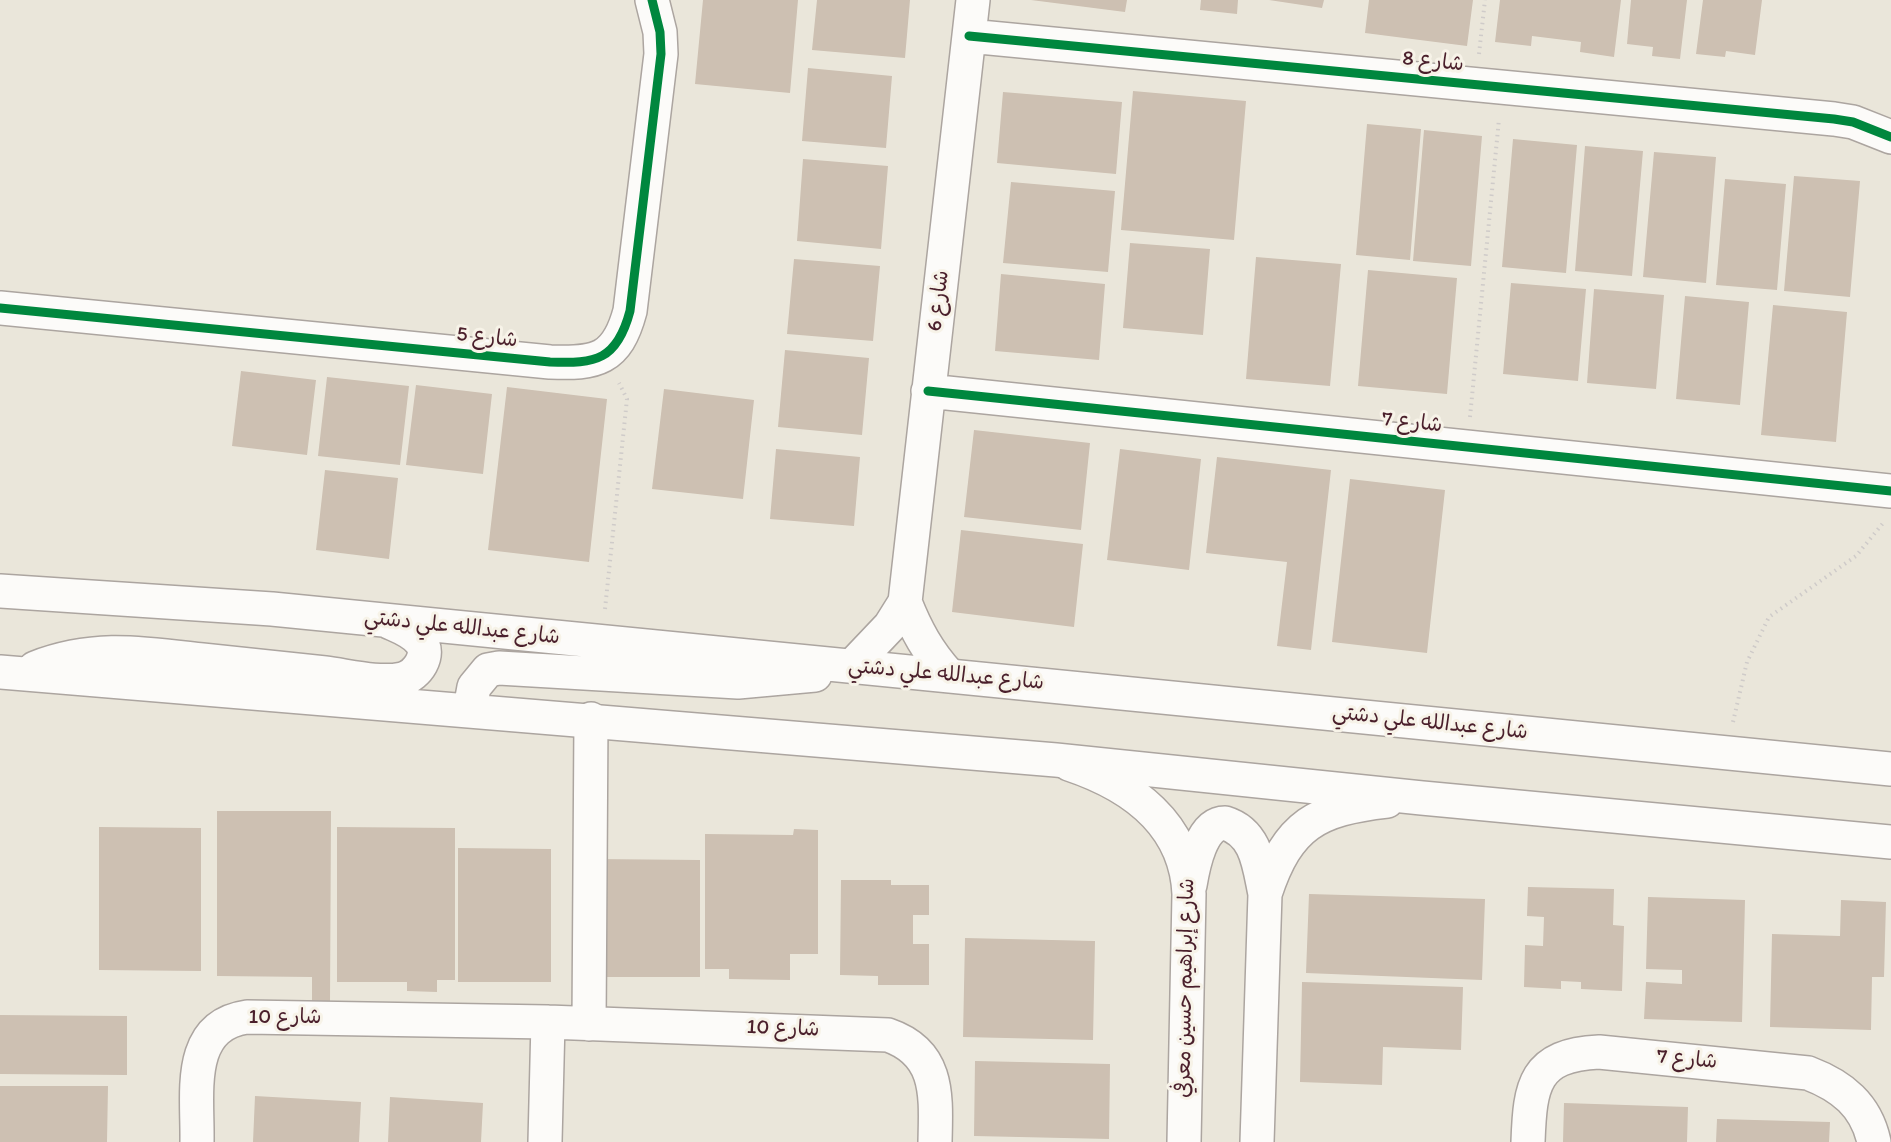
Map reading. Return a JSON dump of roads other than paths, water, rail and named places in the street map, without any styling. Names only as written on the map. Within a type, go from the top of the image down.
[{"type":"street","name":"شارع 5","points":[[0,308],[550,362],[585,362],[606,355],[622,336],[631,299],[661,54],[660,32],[652,0]]},
{"type":"street","name":"شارع 6","points":[[852,666],[884,633],[905,602],[973,0]]},
{"type":"street","name":"شارع 8","points":[[969,36],[1834,119],[1853,122],[1891,137]]},
{"type":"street","name":"شارع 7","points":[[928,392],[1467,447],[1890,504]]},
{"type":"street","name":"شارع عبدالله علي دشتي","points":[[0,591],[272,609],[1891,769]]},
{"type":"street","points":[[905,602],[925,645],[948,674]]},
{"type":"street","points":[[11,673],[74,655],[128,652],[362,678],[403,679],[413,675],[420,667],[425,655],[422,642],[407,630],[389,622]]},
{"type":"street","points":[[470,709],[474,687],[488,670],[499,668],[738,682],[795,678],[852,666]]},
{"type":"street","points":[[11,673],[591,719],[1056,760],[1422,798],[1891,842]]},
{"type":"street","points":[[589,1024],[591,719]]},
{"type":"street","name":"شارع إبراهيم حسين معرفي","points":[[1056,760],[1099,776],[1157,816],[1170,831],[1184,857],[1189,894],[1184,1142]]},
{"type":"street","points":[[1265,894],[1276,864],[1285,850],[1309,823],[1325,813],[1345,806],[1422,798]]},
{"type":"street","points":[[1189,894],[1192,873],[1202,843],[1214,828],[1225,823],[1237,828],[1250,841],[1258,859],[1265,894],[1257,1142]]},
{"type":"street","name":"شارع 10","points":[[197,1142],[201,1055],[208,1036],[215,1028],[234,1018],[247,1017],[548,1022],[888,1035],[909,1044],[925,1061],[930,1071],[936,1098],[935,1142]]},
{"type":"street","points":[[545,1142],[548,1022]]},
{"type":"street","name":"شارع 7","points":[[1528,1142],[1530,1102],[1538,1076],[1546,1068],[1568,1056],[1599,1052],[1808,1073],[1839,1088],[1853,1099],[1864,1113],[1874,1142]]}]
